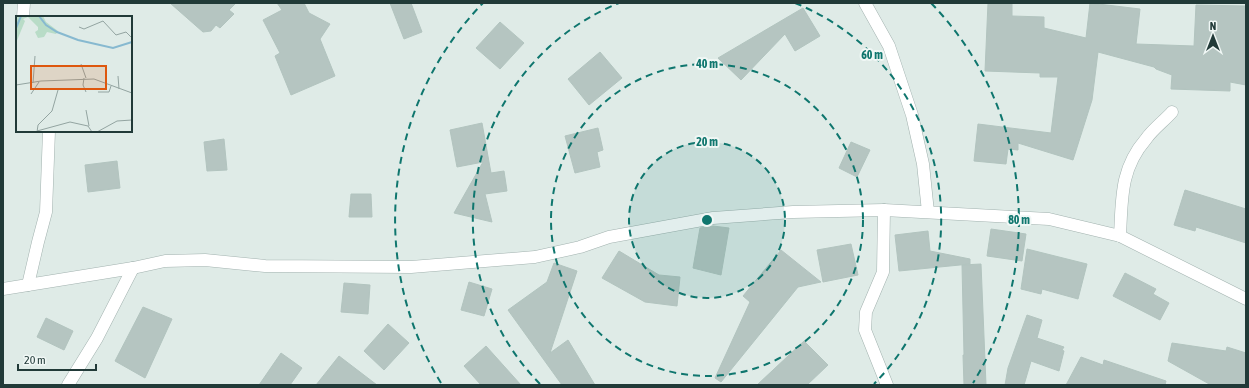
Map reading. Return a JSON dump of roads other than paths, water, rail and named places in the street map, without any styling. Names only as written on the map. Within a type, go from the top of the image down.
[{"type":"street","points":[[23,16],[24,3]]},
{"type":"street","points":[[865,3],[889,46],[912,115],[924,164],[928,212]]},
{"type":"street","points":[[1120,236],[1123,184],[1130,161],[1146,139],[1172,112]]},
{"type":"street","points":[[28,285],[46,212],[49,132]]},
{"type":"street","points":[[884,210],[882,238],[883,272],[866,312],[865,330],[887,385]]},
{"type":"street","points":[[3,289],[133,268],[165,261],[205,260],[265,266],[411,267],[535,257],[580,247],[609,237],[713,218],[793,212],[884,210],[1049,219],[1120,236],[1246,299]]},
{"type":"street","points":[[68,385],[98,338],[133,268]]}]
